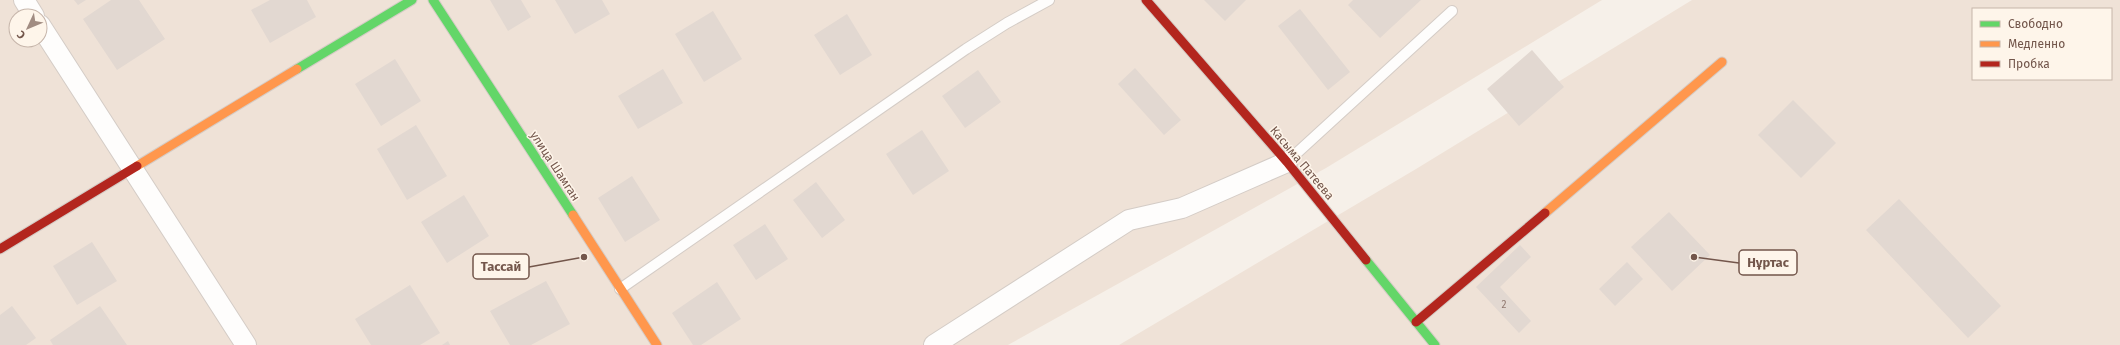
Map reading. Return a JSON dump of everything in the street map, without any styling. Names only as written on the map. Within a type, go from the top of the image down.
[{"type":"street","points":[[0,249],[412,0]]},
{"type":"street","name":"улица Шамган","points":[[433,0],[657,345]]},
{"type":"street","name":"Касыма Патеева","points":[[1148,1],[1287,162],[1435,345]]},
{"type":"street","points":[[48,38],[246,345]]},
{"type":"street","points":[[1416,322],[1722,62]]},
{"type":"street","points":[[934,345],[1129,220],[1182,208],[1287,162]]},
{"type":"lane","points":[[620,289],[966,49],[1007,23],[1048,0]]},
{"type":"lane","points":[[1287,162],[1452,11]]},
{"type":"shaded area","points":[[0,0],[1602,0],[1326,168],[1008,345],[0,345]]},
{"type":"shaded area","points":[[1692,0],[2120,0],[2120,345],[1119,345],[1416,169]]},
{"type":"building","points":[[74,0],[86,0],[78,5]]},
{"type":"building","points":[[111,0],[139,0],[165,39],[117,70],[83,19]]},
{"type":"building","points":[[270,0],[307,0],[316,17],[270,43],[251,10]]},
{"type":"building","points":[[490,0],[521,0],[531,17],[508,31]]},
{"type":"building","points":[[555,0],[602,0],[610,14],[575,34]]},
{"type":"building","points":[[1204,0],[1246,0],[1225,21]]},
{"type":"building","points":[[1353,0],[1421,0],[1380,38],[1348,5]]},
{"type":"building","points":[[1300,9],[1350,72],[1328,90],[1278,26]]},
{"type":"building","points":[[713,11],[742,59],[704,82],[675,34]]},
{"type":"building","points":[[847,14],[872,55],[840,75],[814,35]]},
{"type":"building","points":[[1532,50],[1564,87],[1519,126],[1487,89]]},
{"type":"building","points":[[395,59],[421,101],[381,126],[355,84]]},
{"type":"building","points":[[1135,68],[1181,120],[1164,135],[1118,84]]},
{"type":"building","points":[[663,69],[683,103],[638,129],[618,96]]},
{"type":"building","points":[[978,70],[1001,102],[965,128],[942,96]]},
{"type":"building","points":[[1793,100],[1836,143],[1801,178],[1758,135]]},
{"type":"building","points":[[416,125],[447,176],[407,200],[377,149]]},
{"type":"building","points":[[922,130],[949,171],[913,195],[886,154]]},
{"type":"building","points":[[632,176],[660,220],[625,242],[598,198]]},
{"type":"building","points":[[816,182],[845,220],[822,238],[793,200]]},
{"type":"building","points":[[464,195],[489,236],[447,263],[421,222]]},
{"type":"building","points":[[1899,199],[2001,306],[1968,338],[1866,230]]},
{"type":"building","points":[[1669,212],[1710,255],[1672,291],[1631,247]]},
{"type":"building","points":[[765,224],[788,259],[756,280],[733,245]]},
{"type":"building","points":[[92,242],[117,281],[77,305],[53,266]]},
{"type":"building","points":[[1520,245],[1531,257],[1500,287],[1531,321],[1519,333],[1476,287]]},
{"type":"building","points":[[1627,262],[1643,279],[1615,306],[1599,289]]},
{"type":"building","points":[[546,281],[570,324],[531,345],[510,345],[490,311]]},
{"type":"building","points":[[717,282],[741,319],[701,345],[693,345],[672,313]]},
{"type":"building","points":[[410,285],[440,333],[420,345],[371,345],[355,319]]},
{"type":"building","points":[[12,306],[36,338],[26,345],[0,345],[0,315]]},
{"type":"building","points":[[100,306],[127,345],[53,345],[50,340]]},
{"type":"building","points":[[448,341],[450,345],[442,345]]},
{"type":"traffic: fast","points":[[297,69],[412,0]]},
{"type":"traffic: fast","points":[[433,0],[573,215]]},
{"type":"traffic: fast","points":[[1366,260],[1435,345]]},
{"type":"traffic: slow","points":[[1545,213],[1722,62]]},
{"type":"traffic: slow","points":[[137,166],[297,69]]},
{"type":"traffic: slow","points":[[573,215],[657,345]]},
{"type":"traffic: jam","points":[[1146,0],[1287,162],[1366,260]]},
{"type":"traffic: jam","points":[[0,249],[137,166]]},
{"type":"traffic: jam","points":[[1416,322],[1545,213]]},
{"type":"place","name":"Тассай","points":[[584,257]]},
{"type":"place","name":"Нұртас","points":[[1694,257]]}]
